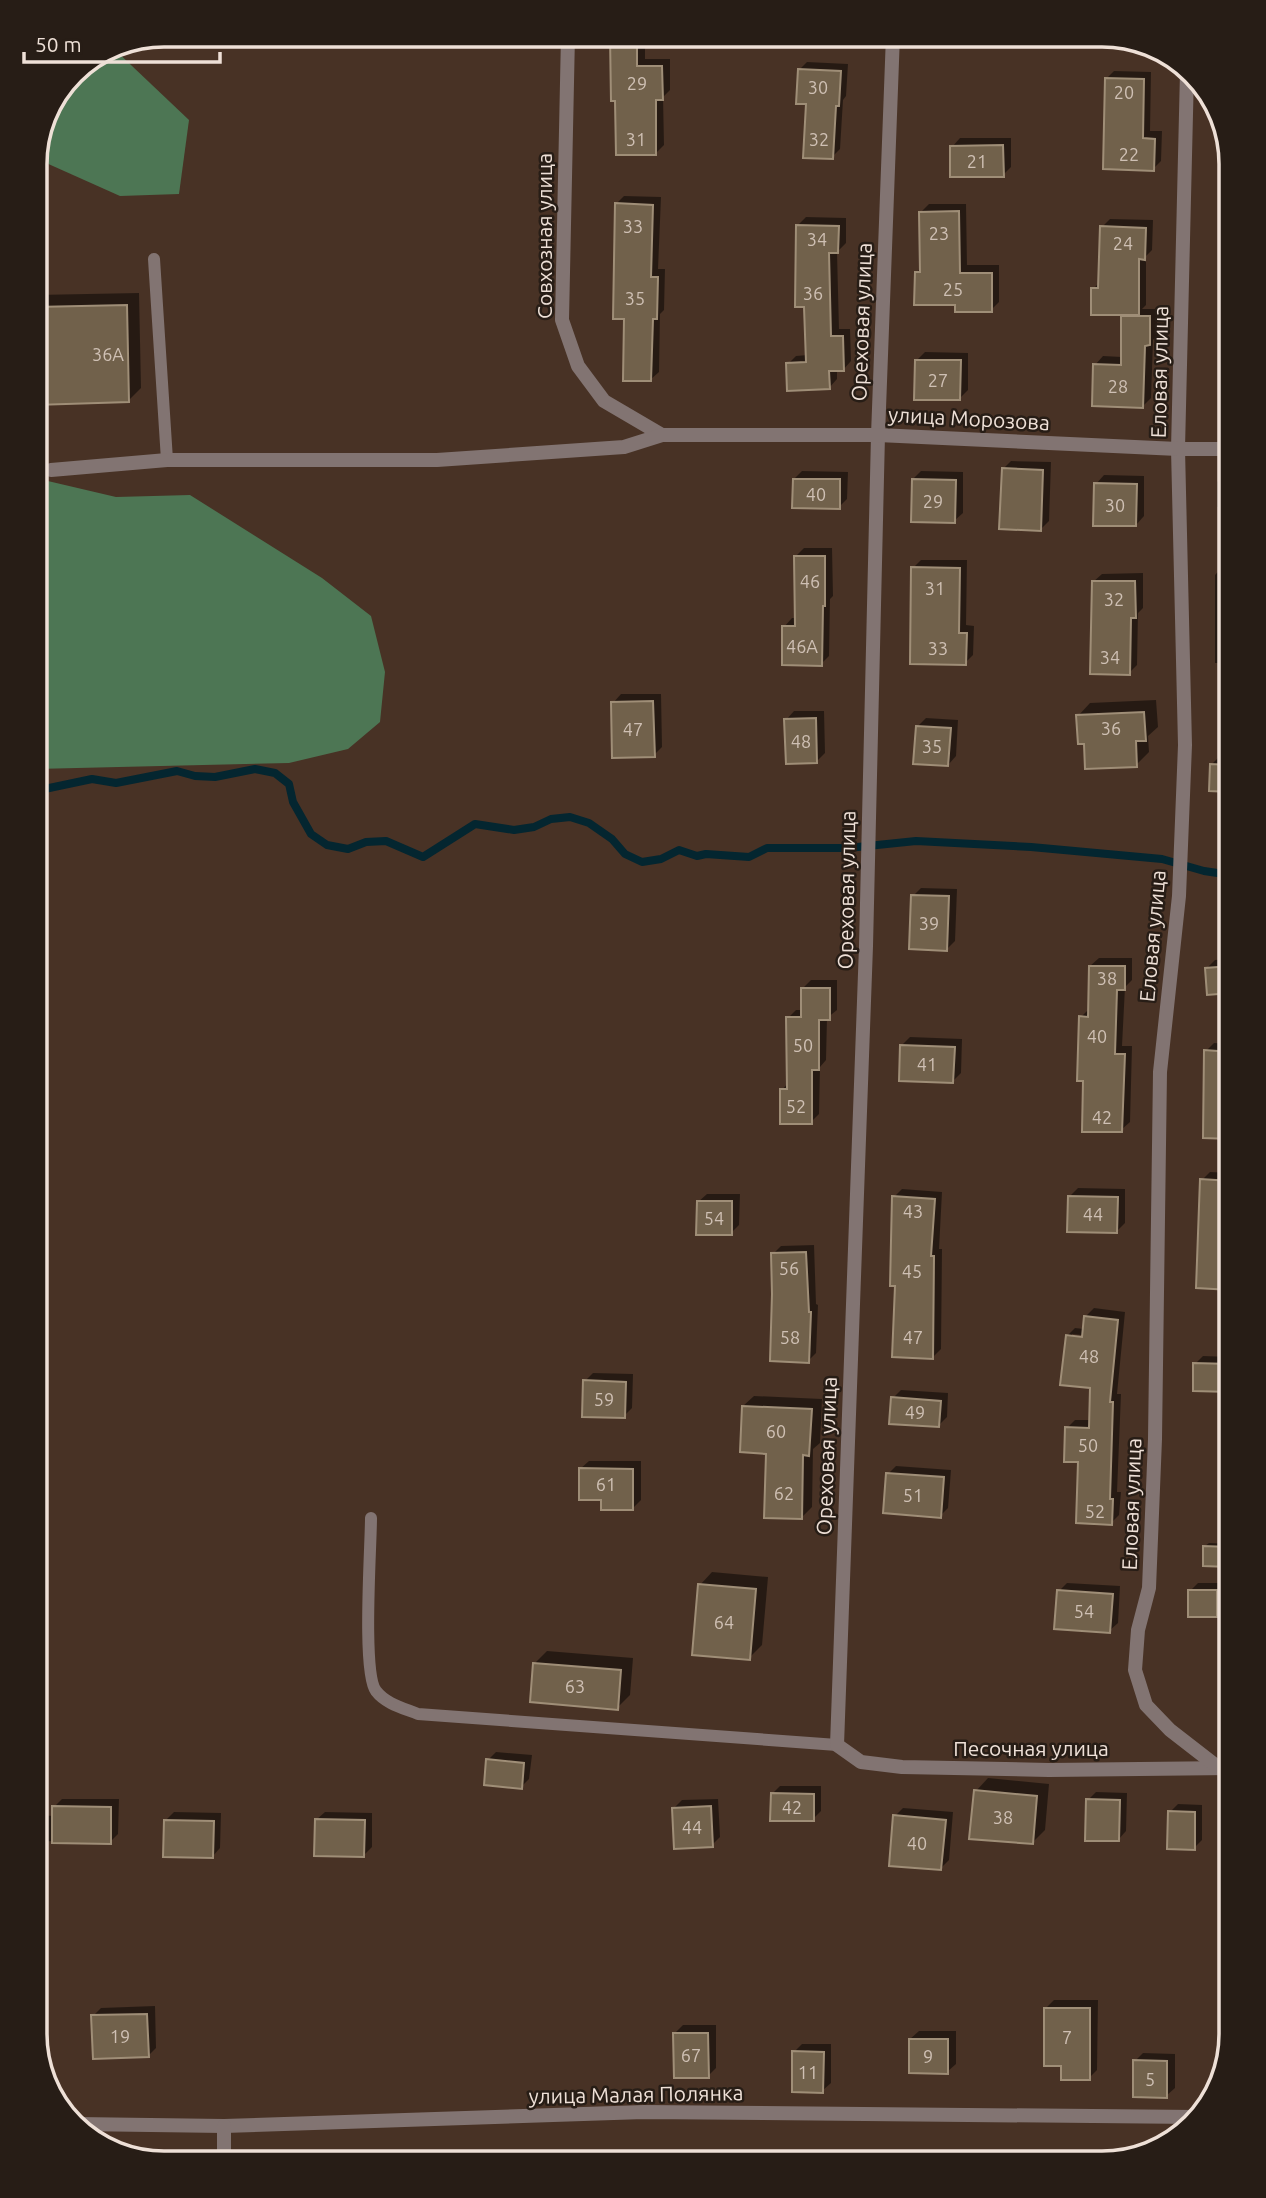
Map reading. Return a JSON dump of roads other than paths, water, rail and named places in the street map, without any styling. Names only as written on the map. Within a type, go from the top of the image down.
[{"type":"street","name":"Совхозная улица","points":[[568,47],[562,320],[578,366],[604,401],[662,435]]},
{"type":"street","name":"Ореховая улица","points":[[837,1745],[893,48]]},
{"type":"street","name":"Еловая улица","points":[[1186,83],[1178,449],[1185,745],[1179,885],[1160,1072],[1155,1439],[1149,1588],[1138,1630],[1135,1670],[1146,1705],[1170,1731],[1219,1764]]},
{"type":"street","name":"улица Морозова","points":[[662,435],[878,435],[1219,449]]},
{"type":"street","points":[[51,470],[167,460],[437,460],[624,447],[662,435]]},
{"type":"street","name":"Песочная улица","points":[[837,1745],[861,1762],[902,1768],[1219,1768]]},
{"type":"street","name":"улица Малая Полянка","points":[[90,2124],[224,2126],[644,2112],[1183,2117]]},
{"type":"street","points":[[224,2126],[224,2150]]},
{"type":"lane","points":[[155,259],[167,460]]},
{"type":"lane","points":[[371,1518],[369,1660],[374,1689],[391,1704],[418,1714],[837,1745]]},
{"type":"waterway","points":[[48,788],[92,779],[116,783],[177,771],[195,776],[215,777],[255,769],[275,773],[289,784],[293,802],[311,834],[327,845],[348,849],[366,842],[386,841],[423,857],[475,824],[514,830],[534,827],[551,819],[570,817],[589,823],[612,839],[625,854],[642,862],[661,859],[679,850],[697,856],[706,854],[749,857],[767,848],[848,848],[916,841],[1031,847],[1162,859],[1219,873]]}]
